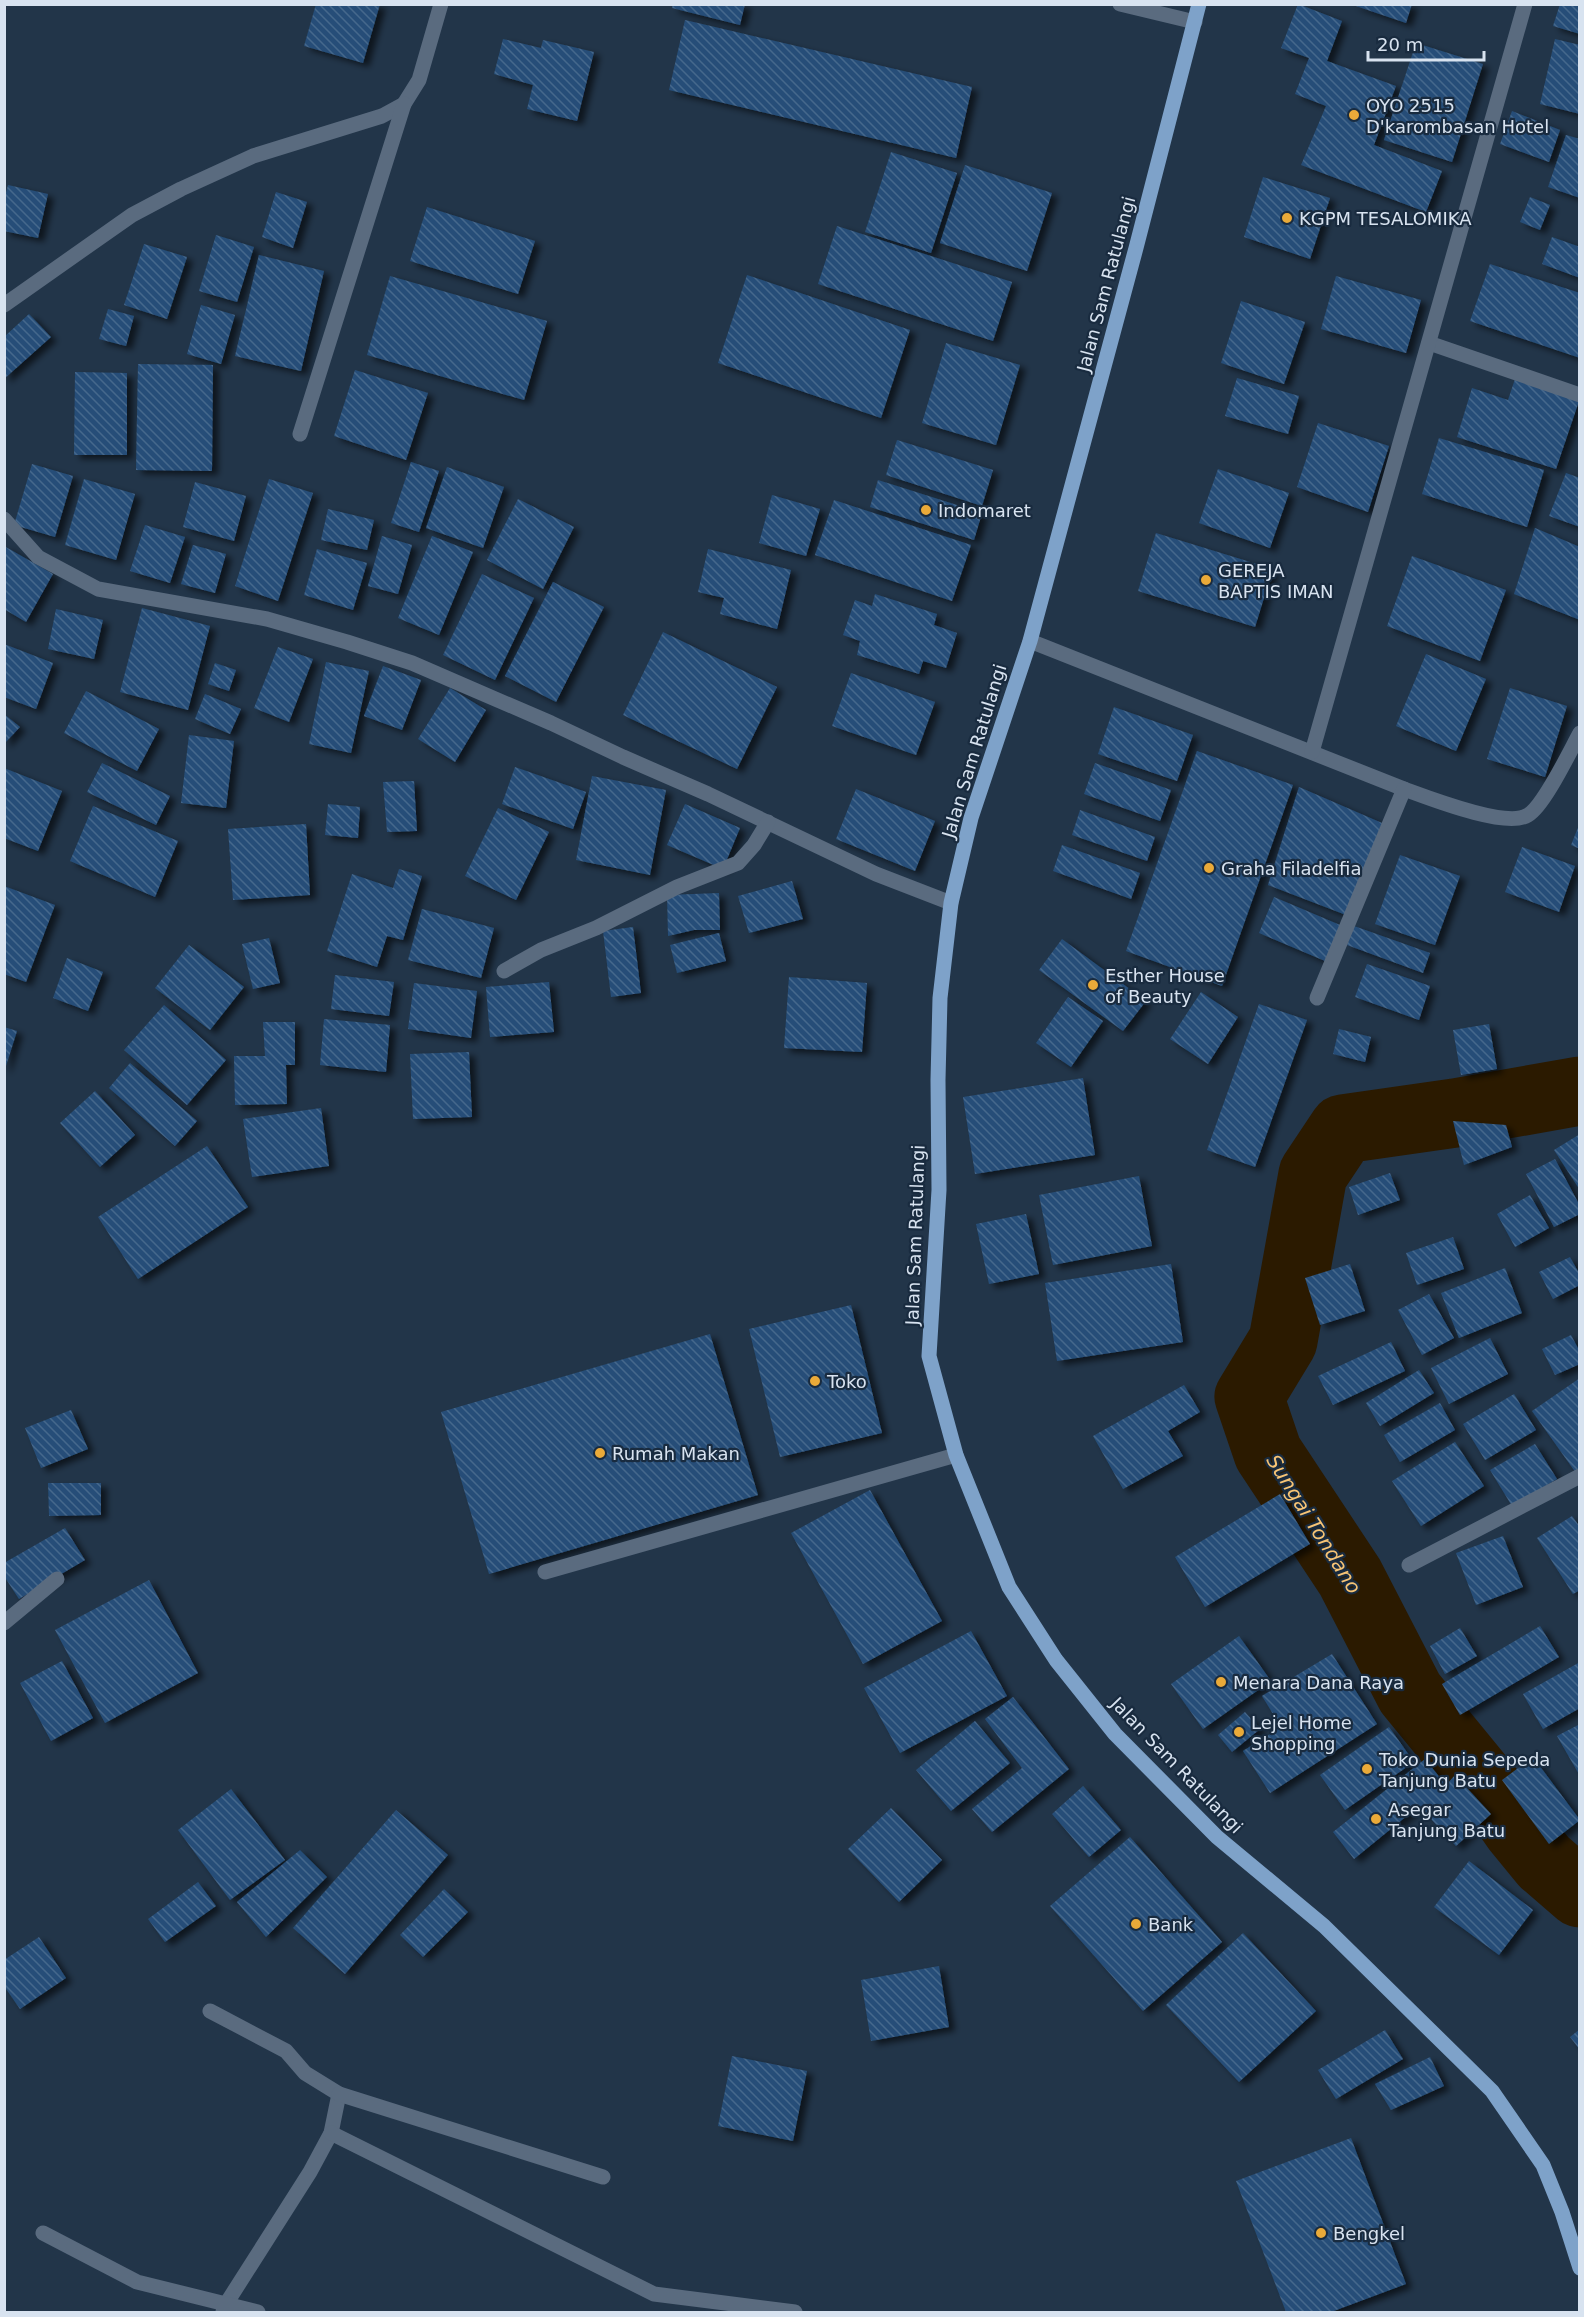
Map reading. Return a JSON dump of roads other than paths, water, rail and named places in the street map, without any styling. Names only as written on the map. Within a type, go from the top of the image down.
[{"type":"main road","name":"Jalan Sam Ratulangi","points":[[1199,4],[1130,272],[1030,641],[971,818],[951,903],[940,998],[939,1190],[929,1356],[956,1455],[1009,1587],[1056,1660],[1115,1734],[1217,1837],[1324,1926],[1492,2091],[1543,2165],[1562,2212],[1580,2268]]},
{"type":"street","points":[[300,434],[404,104],[418,80],[441,4]]},
{"type":"street","points":[[1120,4],[1195,22]]},
{"type":"street","points":[[1312,752],[1525,4]]},
{"type":"street","points":[[4,305],[132,215],[181,189],[253,156],[382,116],[404,104]]},
{"type":"street","points":[[1428,343],[1580,395]]},
{"type":"street","points":[[4,519],[38,556],[98,589],[267,619],[412,663],[551,723],[876,874],[951,903]]},
{"type":"street","points":[[1030,641],[1404,789],[1458,808],[1517,820],[1530,814],[1540,802],[1580,733]]},
{"type":"street","points":[[1317,998],[1404,789]]},
{"type":"street","points":[[504,970],[541,950],[596,928],[677,887],[738,863],[754,845],[768,822]]},
{"type":"street","points":[[544,1572],[956,1455]]},
{"type":"street","points":[[1409,1565],[1580,1476]]},
{"type":"street","points":[[4,1623],[57,1579]]},
{"type":"street","points":[[210,2011],[286,2051],[305,2073],[339,2094],[603,2177]]},
{"type":"street","points":[[224,2308],[310,2172],[331,2133],[339,2094]]},
{"type":"street","points":[[331,2133],[654,2294],[795,2312]]},
{"type":"street","points":[[43,2233],[137,2282],[224,2308],[258,2313]]},
{"type":"waterway","name":"Sungai Tondano","points":[[1580,1091],[1455,1113],[1343,1129],[1313,1174],[1283,1341],[1249,1397],[1268,1453],[1350,1577],[1410,1693],[1491,1792],[1544,1862],[1580,1893]]},
{"type":"place","name":"OYO 2515 D'karombasan Hotel","points":[[1354,115]]},
{"type":"place","name":"KGPM TESALOMIKA","points":[[1287,218]]},
{"type":"place","name":"Indomaret","points":[[926,510]]},
{"type":"place","name":"GEREJA BAPTIS IMAN","points":[[1206,580]]},
{"type":"place","name":"Graha Filadelfia","points":[[1209,868]]},
{"type":"place","name":"Esther House of Beauty","points":[[1093,985]]},
{"type":"place","name":"Toko","points":[[815,1381]]},
{"type":"place","name":"Rumah Makan","points":[[600,1453]]},
{"type":"place","name":"Menara Dana Raya","points":[[1221,1682]]},
{"type":"place","name":"Lejel Home Shopping","points":[[1239,1732]]},
{"type":"place","name":"Toko Dunia Sepeda Tanjung Batu","points":[[1367,1769]]},
{"type":"place","name":"Asegar Tanjung Batu","points":[[1376,1819]]},
{"type":"place","name":"Bank","points":[[1136,1924]]},
{"type":"place","name":"Bengkel","points":[[1321,2233]]}]
